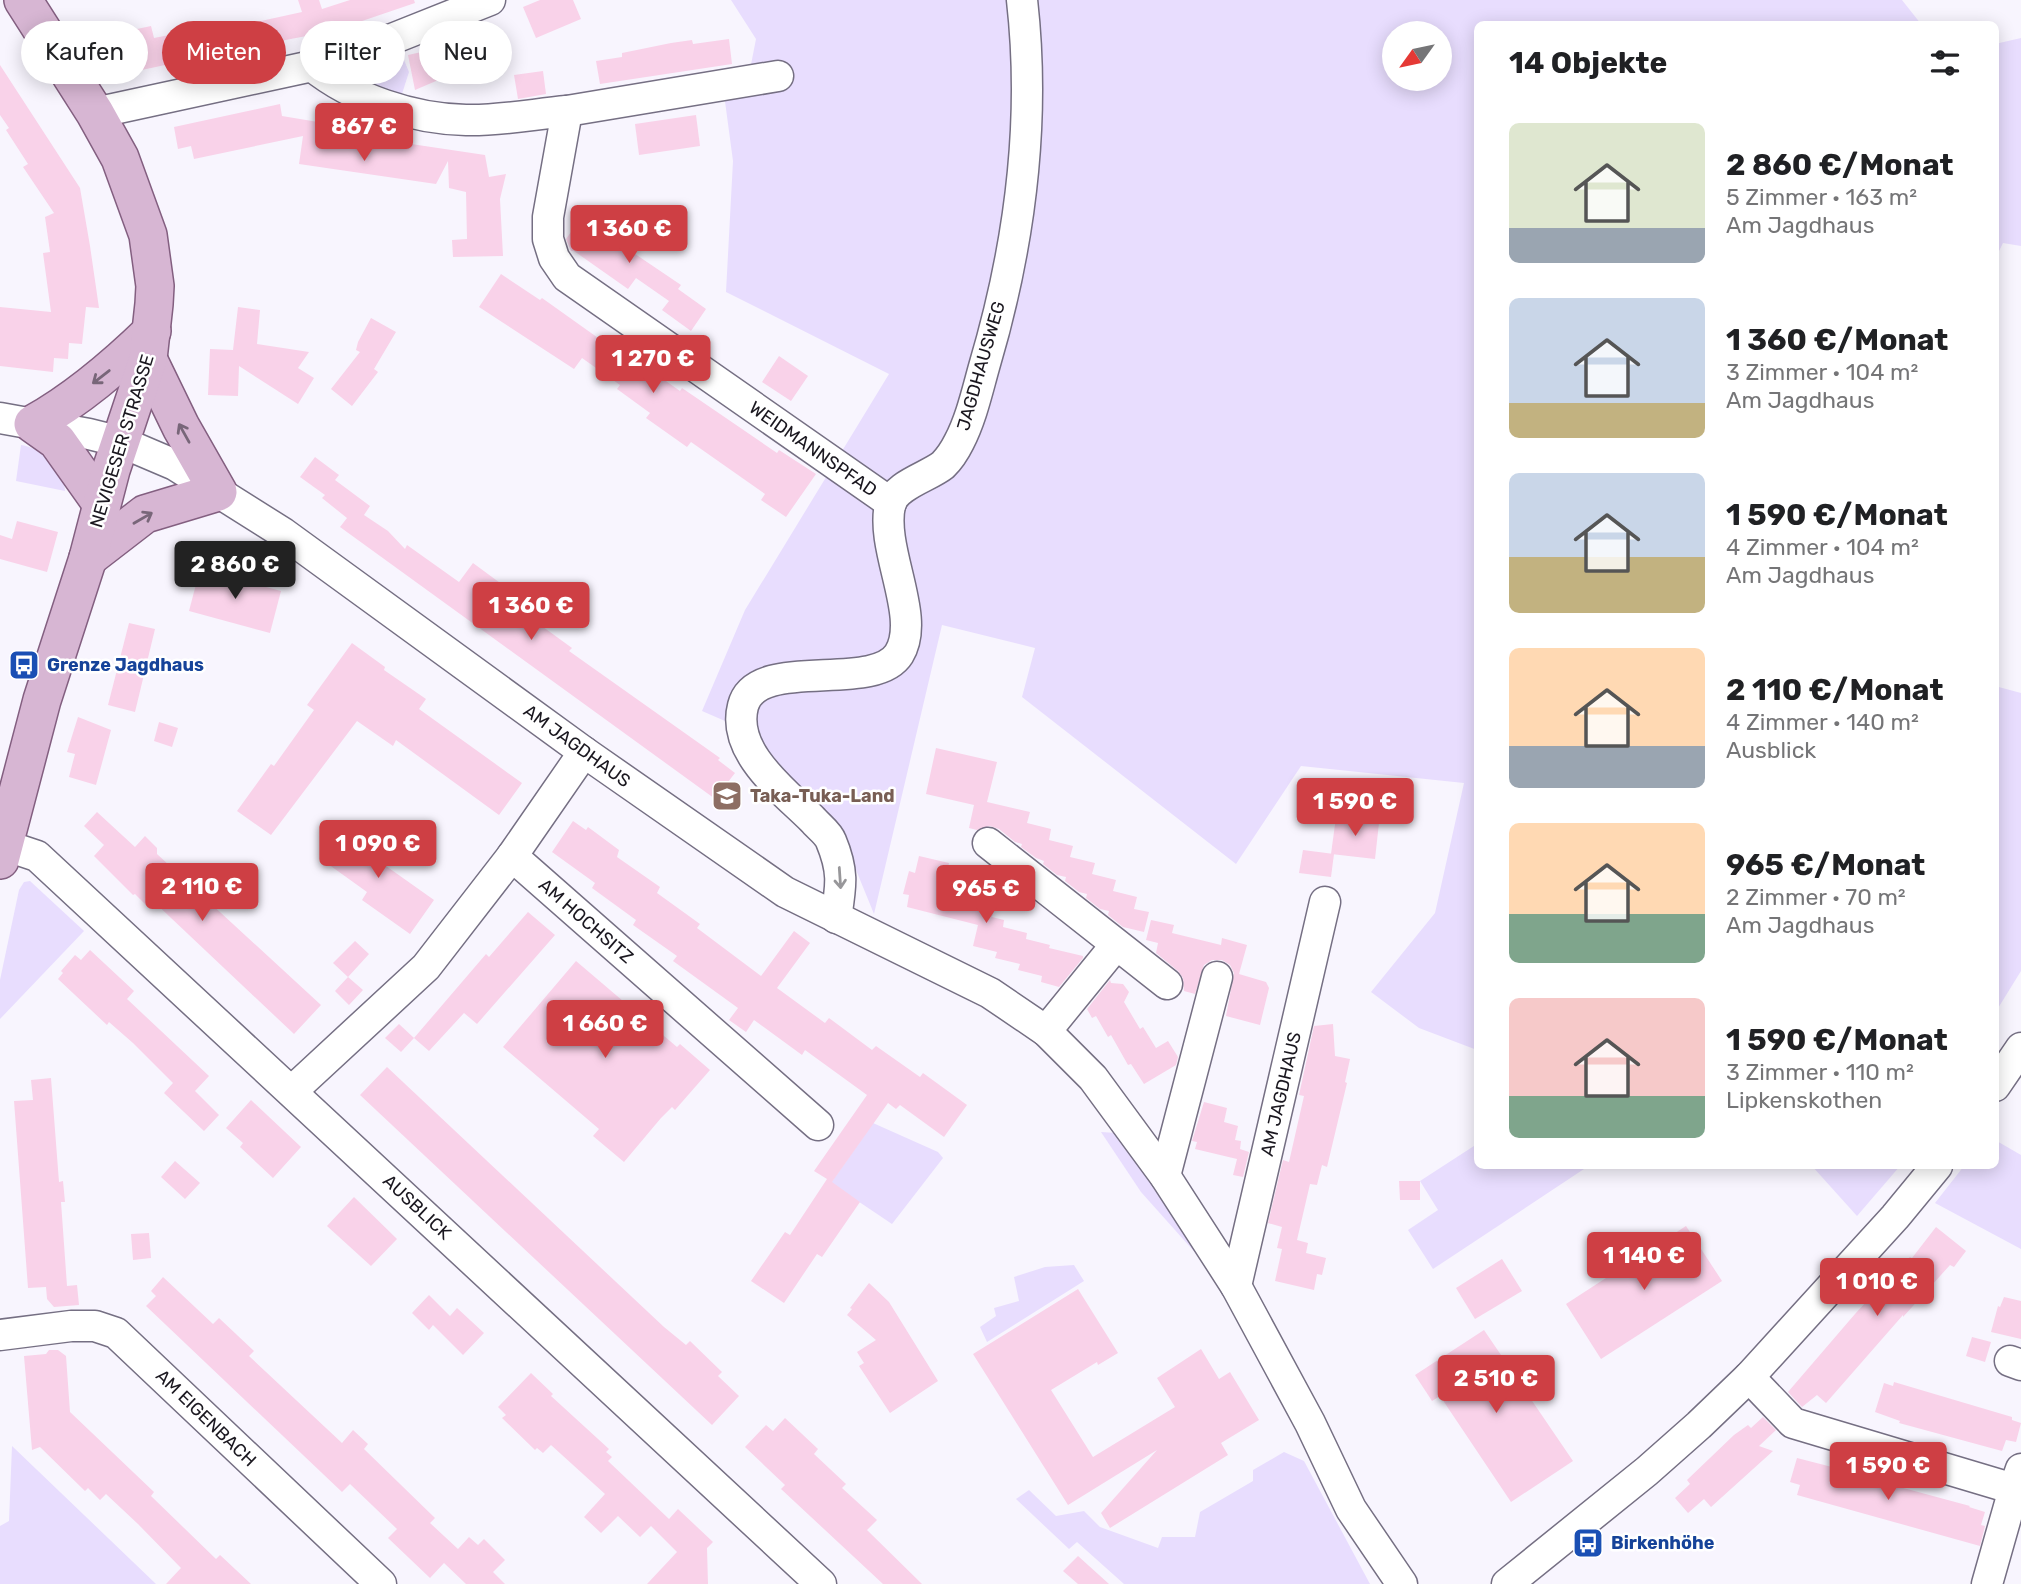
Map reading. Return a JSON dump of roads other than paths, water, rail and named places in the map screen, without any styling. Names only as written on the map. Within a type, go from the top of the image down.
[{"type":"main road","name":"NEVIGESER STRASSE","points":[[2,853],[42,700],[88,558],[101,503],[150,345],[155,286],[148,235],[120,158],[95,113],[23,0]]},
{"type":"main road","points":[[17,421],[59,409],[120,362],[150,345],[181,428],[218,492],[145,514],[88,558]]},
{"type":"main road","points":[[17,421],[57,441],[101,503]]},
{"type":"street","points":[[405,34],[491,0]]},
{"type":"street","name":"JAGDHAUSWEG","points":[[891,503],[904,489],[942,466],[958,444],[968,423],[990,348],[1018,215],[1025,142],[1022,0]]},
{"type":"street","points":[[95,113],[300,68]]},
{"type":"street","points":[[338,84],[368,98],[428,117],[468,120],[567,111],[778,76]]},
{"type":"street","name":"WEIDMANNSPFAD","points":[[567,111],[548,217],[548,239],[554,258],[567,277],[891,503]]},
{"type":"street","name":"AM JAGDHAUS","points":[[17,421],[121,442],[175,465],[283,533],[584,752],[785,892],[990,993],[1046,1031],[1093,1078],[1166,1177],[1236,1286],[1310,1423],[1351,1509],[1402,1584]]},
{"type":"street","points":[[836,918],[842,877],[830,838],[750,753],[742,734],[741,717],[744,702],[759,684],[781,678],[864,672],[884,665],[898,656],[907,636],[888,532],[891,503]]},
{"type":"street","points":[[292,1091],[426,967],[512,856],[584,752]]},
{"type":"street","points":[[988,844],[1167,984]]},
{"type":"street","name":"AUSBLICK","points":[[2,853],[37,856],[821,1584]]},
{"type":"street","name":"AM HOCHSITZ","points":[[512,856],[818,1125]]},
{"type":"street","name":"AM JAGDHAUS","points":[[1236,1286],[1325,902]]},
{"type":"street","points":[[1046,1031],[1116,945]]},
{"type":"street","points":[[1166,1177],[1217,976]]},
{"type":"street","points":[[1999,1080],[2021,1048]]},
{"type":"street","points":[[1507,1584],[1637,1480],[1749,1377],[1895,1217],[1935,1169]]},
{"type":"street","name":"AM EIGENBACH","points":[[0,1335],[71,1326],[95,1326],[116,1333],[381,1584]]},
{"type":"street","points":[[1749,1377],[1793,1423],[2018,1479],[1987,1584]]},
{"type":"place","name":"Grenze Jagdhaus","points":[[24,665]]},
{"type":"place","name":"Taka-Tuka-Land","points":[[727,796]]},
{"type":"place","name":"Birkenhöhe","points":[[1588,1543]]}]
